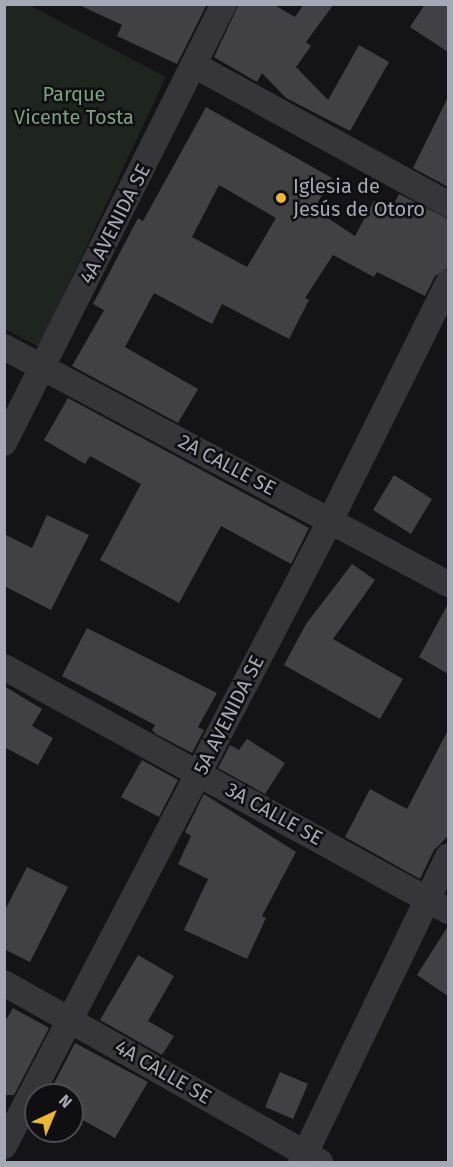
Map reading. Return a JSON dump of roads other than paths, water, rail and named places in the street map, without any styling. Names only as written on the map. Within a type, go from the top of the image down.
[{"type":"street","name":"4A AVENIDA SE","points":[[4,443],[224,4]]},
{"type":"street","points":[[194,65],[448,204]]},
{"type":"street","name":"5A AVENIDA SE","points":[[4,1146],[330,520],[448,283]]},
{"type":"street","name":"2A CALLE SE","points":[[4,347],[448,584]]},
{"type":"street","name":"3A CALLE SE","points":[[4,667],[438,905]]},
{"type":"street","points":[[309,1160],[438,905],[448,856]]},
{"type":"street","name":"4A CALLE SE","points":[[4,983],[71,1019],[309,1160]]},
{"type":"place","name":"Iglesia de Jesús de Otoro","points":[[281,198]]},
{"type":"park label","name":"Parque Vicente Tosta","points":[[74,106]]}]
